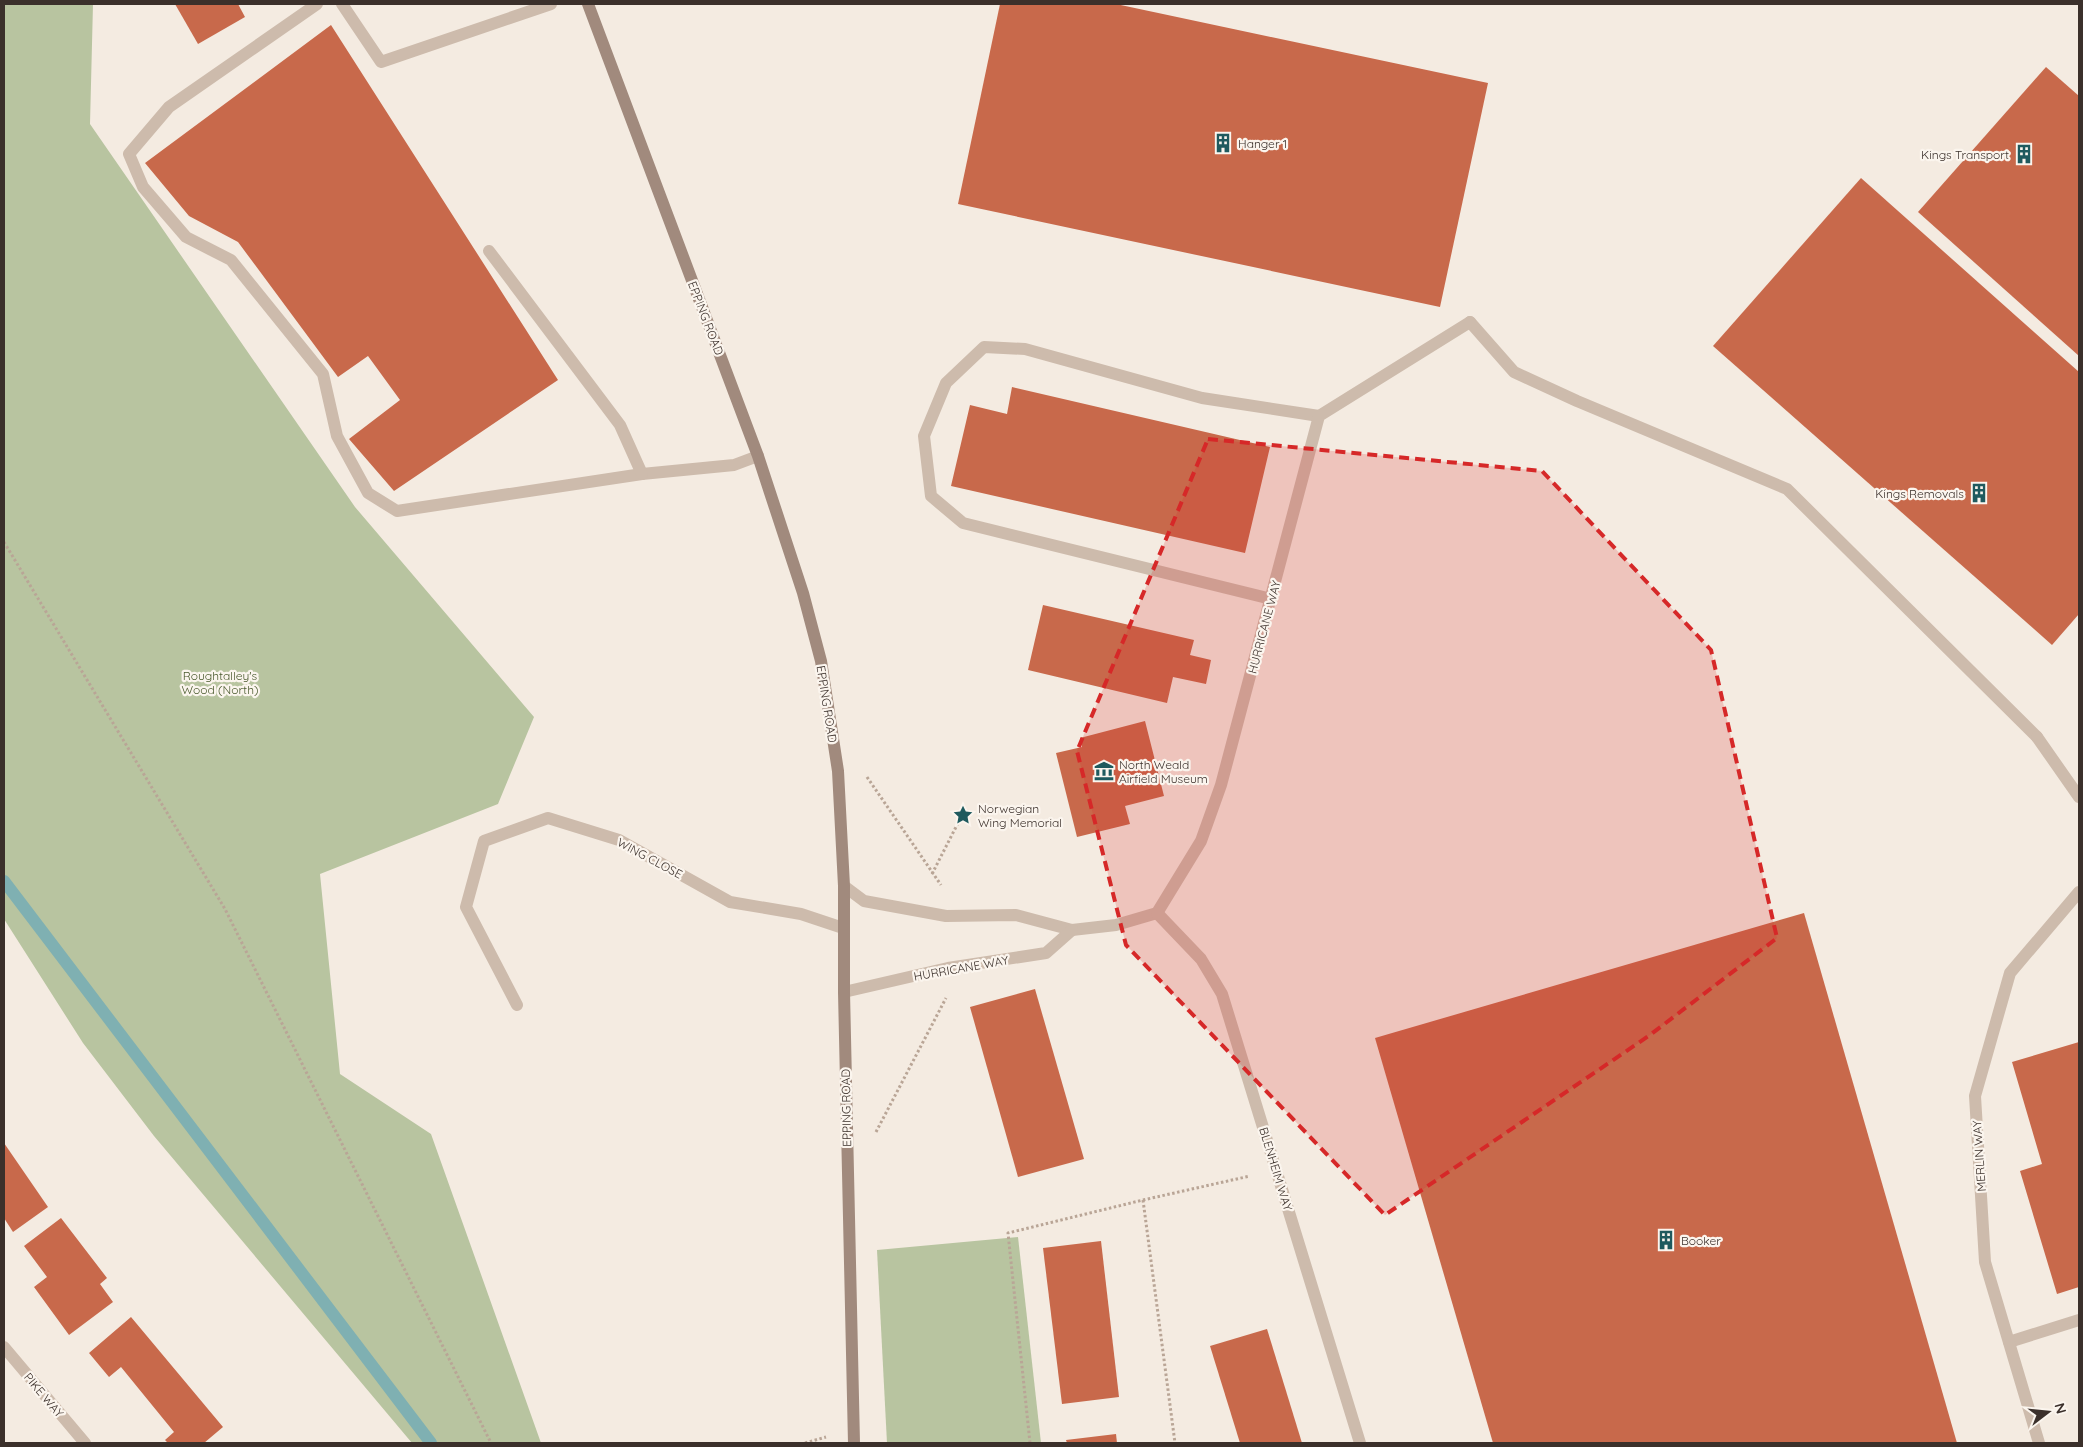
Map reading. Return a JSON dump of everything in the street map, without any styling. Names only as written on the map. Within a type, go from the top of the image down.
[{"type":"main road","name":"EPPING ROAD","points":[[588,4],[758,456],[803,593],[821,660],[838,771],[844,886],[844,992],[854,1443]]},
{"type":"street","points":[[317,4],[169,107],[129,154],[143,187],[186,237],[231,260],[323,374],[338,436],[368,493],[397,511],[642,474],[734,465],[758,456]]},
{"type":"street","points":[[342,4],[381,62],[551,4]]},
{"type":"street","points":[[489,251],[620,425],[642,474]]},
{"type":"street","points":[[1271,599],[963,522],[931,496],[924,436],[946,383],[984,347],[1025,349],[1202,398],[1319,416],[1470,322],[1514,372],[1577,401],[1787,489],[2037,737],[2079,797]]},
{"type":"street","name":"HURRICANE WAY","points":[[1158,913],[1205,831],[1221,785],[1319,416]]},
{"type":"street","name":"WING CLOSE","points":[[517,1005],[466,907],[484,841],[548,818],[619,840],[730,902],[801,914],[843,928]]},
{"type":"street","points":[[844,886],[864,901],[946,916],[1016,915],[1072,930],[1116,925],[1158,913]]},
{"type":"street","name":"MERLIN WAY","points":[[2040,1443],[1985,1262],[1975,1096],[2010,973],[2079,892]]},
{"type":"street","name":"BLENHEIM WAY","points":[[1158,913],[1201,959],[1222,994],[1360,1443]]},
{"type":"street","name":"HURRICANE WAY","points":[[844,992],[948,968],[1046,953],[1072,930]]},
{"type":"street","points":[[2009,1342],[2079,1320]]},
{"type":"street","name":"PIKE WAY","points":[[4,1347],[85,1443]]},
{"type":"path","points":[[4,542],[225,909],[491,1443]]},
{"type":"path","points":[[862,770],[946,892]]},
{"type":"path","points":[[932,874],[958,823]]},
{"type":"path","points":[[871,1140],[948,992]]},
{"type":"path","points":[[1030,1443],[1008,1234],[1144,1200],[1276,1171]]},
{"type":"path","points":[[1144,1200],[1175,1443]]},
{"type":"path","points":[[806,1443],[828,1436]]},
{"type":"highlighted area","points":[[1208,439],[1542,471],[1711,650],[1777,938],[1650,1035],[1385,1215],[1126,945],[1077,751]]},
{"type":"green space","name":"Roughtalley's Wood (North)","points":[[4,4],[93,4],[90,124],[355,507],[534,717],[498,804],[320,874],[340,1074],[431,1134],[541,1443],[412,1443],[154,1136],[83,1043],[4,919]]},
{"type":"green space","points":[[1018,1237],[1041,1443],[887,1443],[877,1250]]},
{"type":"building","points":[[175,4],[238,4],[245,17],[198,44]]},
{"type":"building","name":"Hanger 1","points":[[1000,4],[1116,4],[1488,83],[1440,307],[958,204]]},
{"type":"building","points":[[331,25],[558,380],[394,491],[349,439],[400,400],[368,356],[338,377],[238,242],[189,216],[145,163]]},
{"type":"building","name":"Kings Transport","points":[[2046,67],[2079,96],[2079,356],[1918,212]]},
{"type":"building","name":"Kings Removals","points":[[1861,178],[2079,372],[2079,614],[2052,645],[1713,346]]},
{"type":"building","points":[[1012,387],[1270,447],[1245,553],[951,486],[970,405],[1007,414]]},
{"type":"building","points":[[1043,605],[1194,640],[1190,655],[1211,660],[1206,684],[1173,677],[1167,703],[1028,670]]},
{"type":"building","points":[[1145,721],[1164,796],[1125,806],[1130,824],[1077,837],[1056,753],[1082,747],[1080,738]]},
{"type":"building","name":"Booker","points":[[1804,913],[1957,1443],[1493,1443],[1375,1038]]},
{"type":"building","points":[[1035,989],[1084,1159],[1018,1177],[970,1007]]},
{"type":"building","points":[[2079,1042],[2079,1287],[2057,1294],[2020,1171],[2042,1164],[2012,1062]]},
{"type":"building","points":[[4,1143],[48,1207],[13,1232],[4,1218]]},
{"type":"building","points":[[61,1218],[107,1278],[100,1284],[113,1302],[69,1335],[34,1287],[47,1277],[24,1246]]},
{"type":"building","points":[[1101,1241],[1119,1397],[1062,1404],[1043,1248]]},
{"type":"building","points":[[131,1317],[223,1427],[204,1443],[168,1443],[165,1440],[174,1432],[121,1367],[109,1377],[89,1353]]},
{"type":"building","points":[[1267,1329],[1302,1443],[1240,1443],[1210,1346]]},
{"type":"building","points":[[1116,1434],[1117,1443],[1067,1443],[1066,1440]]},
{"type":"waterway","points":[[4,881],[431,1443]]},
{"type":"place","name":"Hanger 1","points":[[1223,143]]},
{"type":"place","name":"Kings Transport","points":[[2024,154]]},
{"type":"place","name":"Kings Removals","points":[[1979,493]]},
{"type":"place","name":"North Weald Airfield Museum","points":[[1104,771]]},
{"type":"place","name":"Norwegian Wing Memorial","points":[[963,815]]},
{"type":"place","name":"Booker","points":[[1666,1240]]}]
